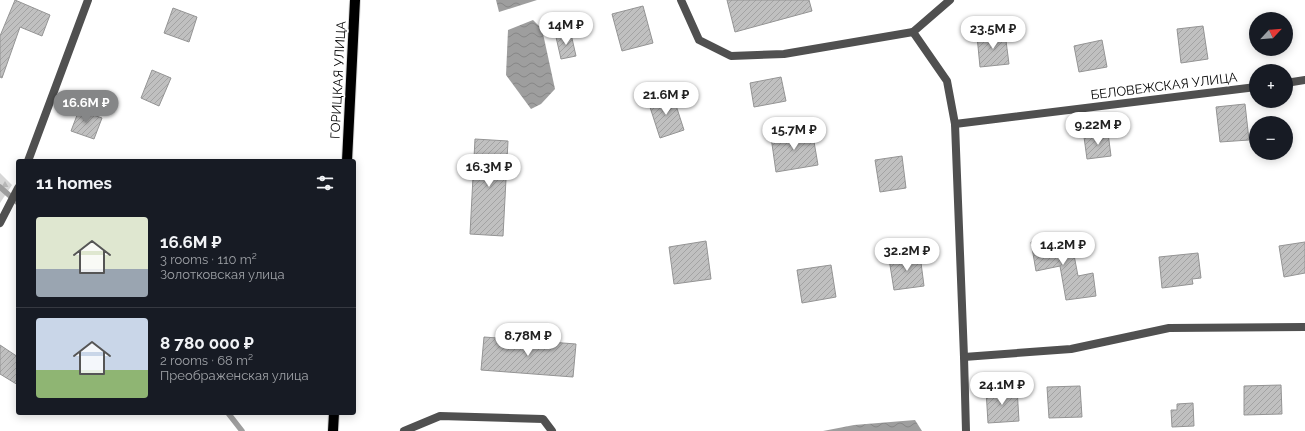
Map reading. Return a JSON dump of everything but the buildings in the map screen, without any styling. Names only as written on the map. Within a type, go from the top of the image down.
[{"type":"main road","name":"ГОРИЦКАЯ УЛИЦА","points":[[347,159],[355,0]]},
{"type":"main road","points":[[333,431],[334,415]]},
{"type":"street","points":[[29,159],[88,0]]},
{"type":"street","points":[[681,0],[699,40],[731,56],[784,54],[913,32],[950,0]]},
{"type":"street","points":[[913,32],[947,81],[955,124],[966,431]]},
{"type":"street","points":[[1293,82],[1305,80]]},
{"type":"street","name":"БЕЛОВЕЖСКАЯ УЛИЦА","points":[[955,124],[1249,87]]},
{"type":"street","points":[[2,216],[16,192]]},
{"type":"street","points":[[964,356],[1071,349],[1169,328],[1305,327]]},
{"type":"street","points":[[404,431],[440,416],[543,419],[552,431]]},
{"type":"green space","points":[[0,173],[12,185],[0,203]]},
{"type":"water","points":[[496,0],[537,0],[499,12]]},
{"type":"water","points":[[533,20],[542,29],[555,89],[541,104],[531,109],[506,75],[508,30]]},
{"type":"water","points":[[915,420],[922,431],[823,431],[854,425]]},
{"type":"waterway","points":[[0,187],[16,201]]},
{"type":"waterway","points":[[230,415],[242,431]]}]
